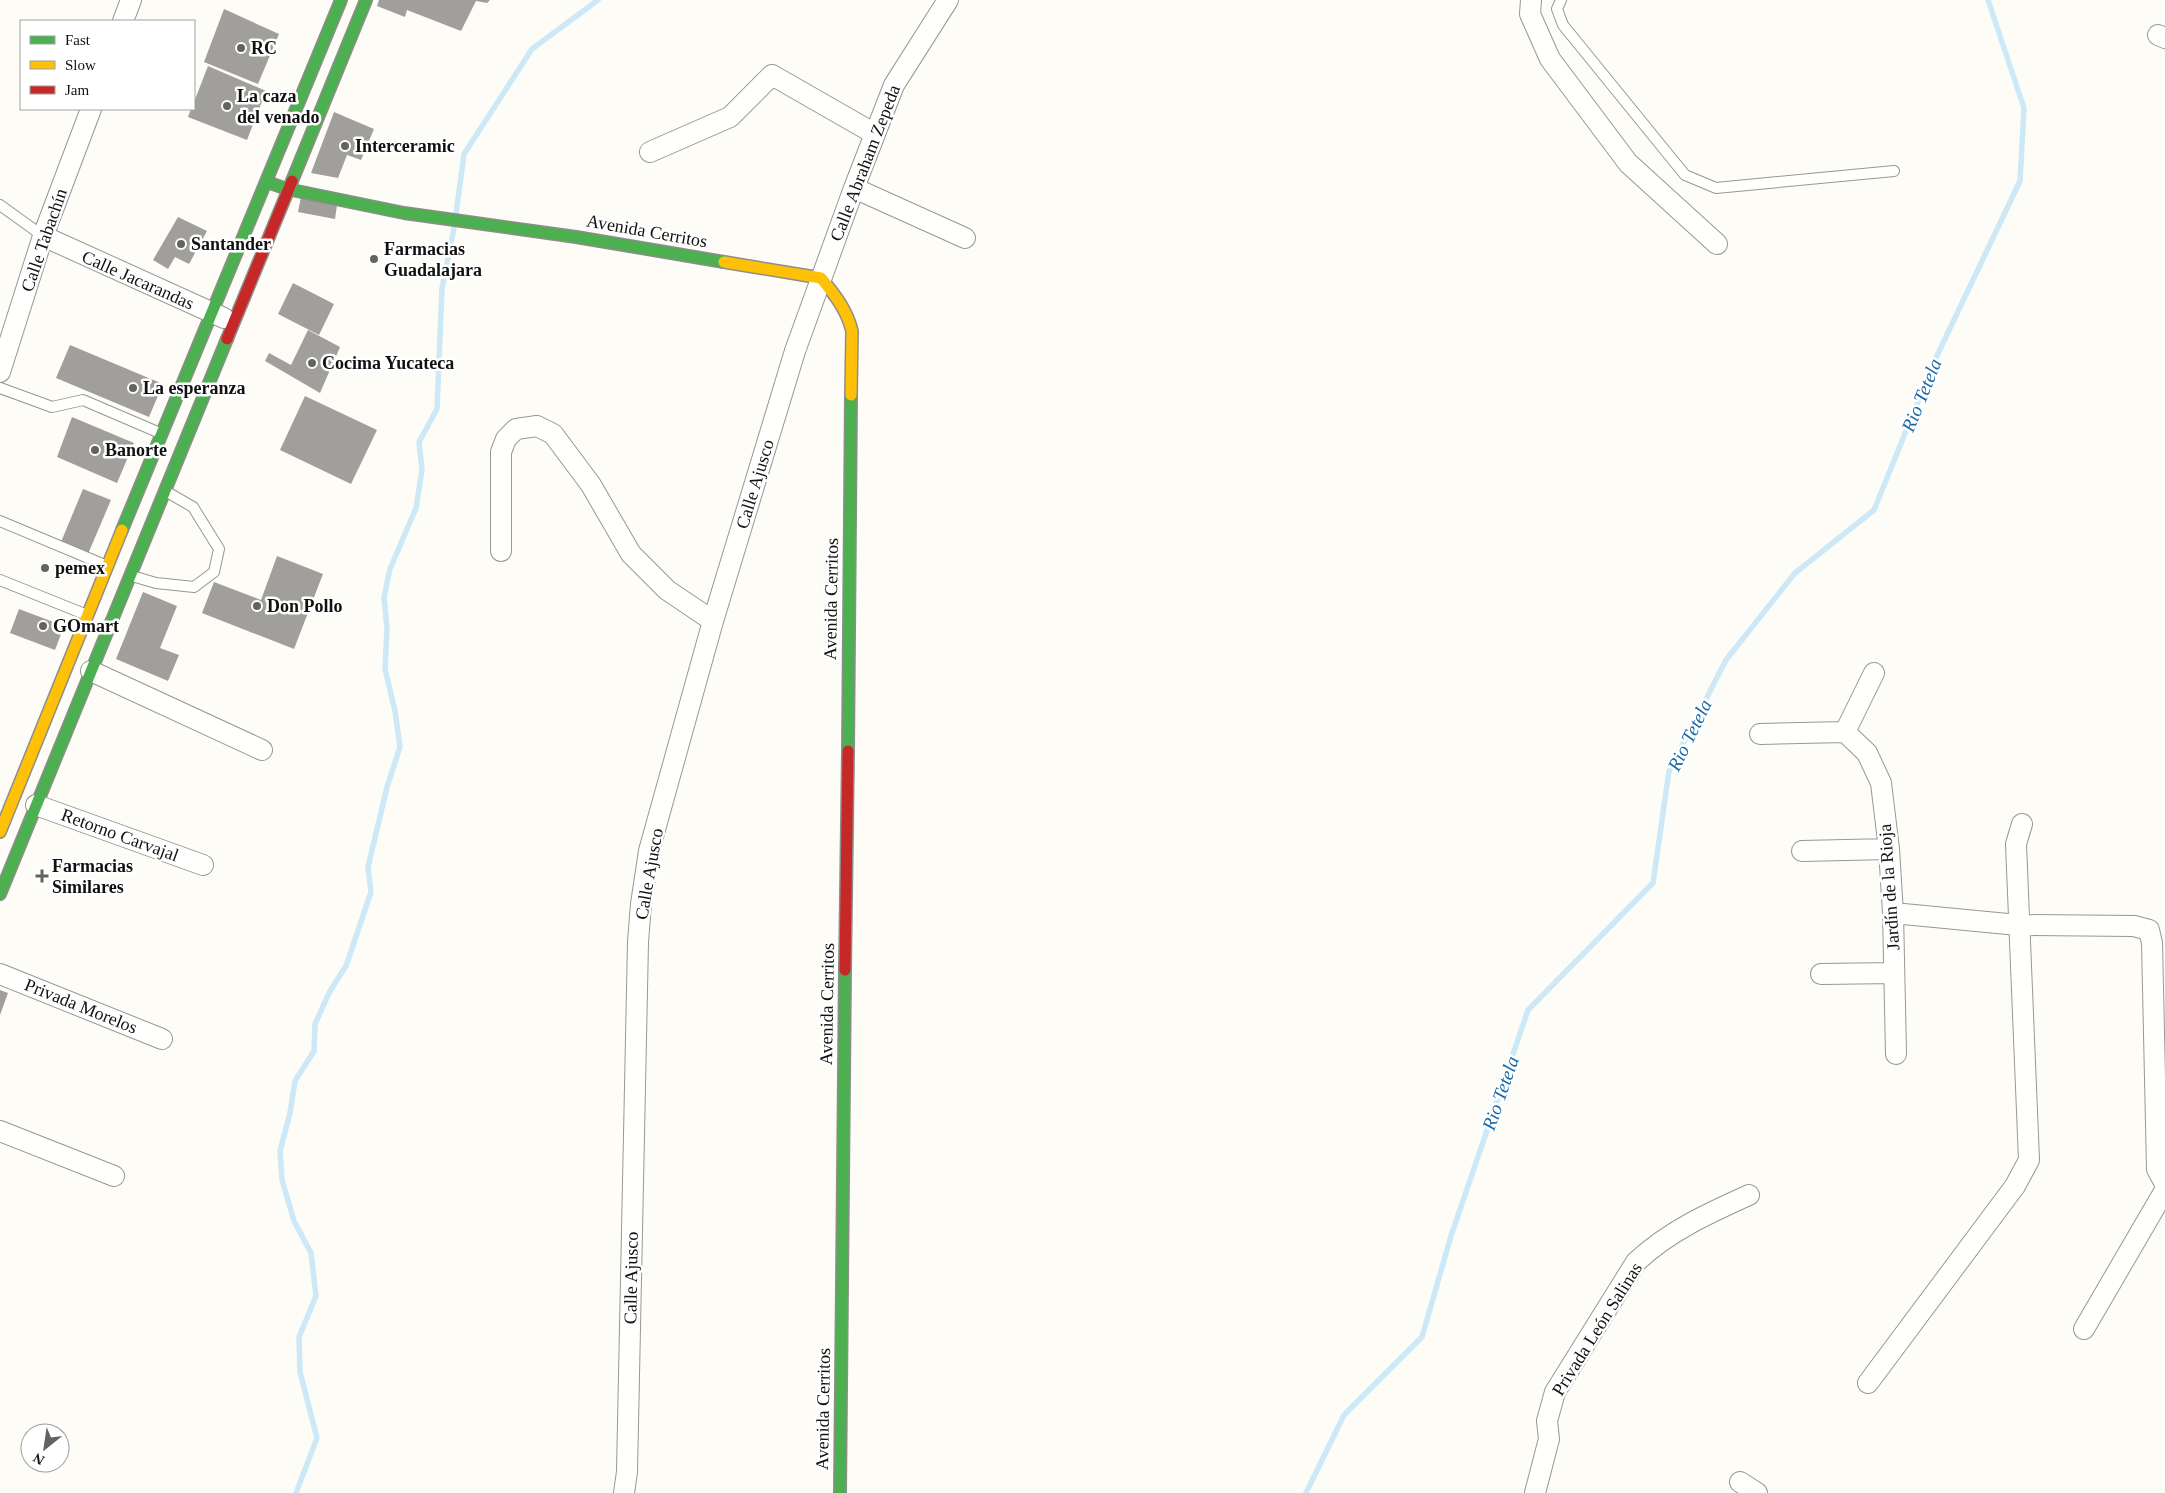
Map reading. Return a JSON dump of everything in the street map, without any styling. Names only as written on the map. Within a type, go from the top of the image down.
[{"type":"main road","points":[[0,894],[90,671],[118,571],[162,434],[341,0]]},
{"type":"main road","points":[[0,832],[88,616],[118,571],[164,490],[366,0]]},
{"type":"main road","name":"Avenida Cerritos","points":[[266,182],[287,189],[404,214],[576,237],[820,278],[842,303],[848,315],[852,332],[840,1493]]},
{"type":"street","points":[[123,20],[131,0]]},
{"type":"street","name":"Calle Abraham Zepeda","points":[[820,278],[894,85],[948,0]]},
{"type":"street","points":[[1531,0],[1530,14],[1550,59],[1628,163],[1717,244]]},
{"type":"street","points":[[650,152],[730,117],[772,75],[874,134]]},
{"type":"street","name":"Calle Tabachín","points":[[0,372],[43,236],[90,110]]},
{"type":"street","points":[[854,188],[965,238]]},
{"type":"street","name":"Calle Jacarandas","points":[[43,236],[212,314],[234,322]]},
{"type":"street","name":"Calle Ajusco","points":[[624,1493],[627,1472],[638,952],[641,904],[649,851],[713,621],[795,351],[820,278]]},
{"type":"street","points":[[501,551],[501,452],[506,439],[516,429],[536,426],[553,434],[562,444],[591,485],[632,554],[668,590],[713,621]]},
{"type":"street","points":[[90,671],[262,750]]},
{"type":"street","points":[[1760,734],[1845,732],[1874,673]]},
{"type":"street","name":"Jardín de la Rioja","points":[[1845,732],[1867,753],[1881,783],[1889,848],[1896,1054]]},
{"type":"street","name":"Retorno Carvajal","points":[[36,805],[203,865]]},
{"type":"street","points":[[1868,1383],[2015,1186],[2029,1160],[2016,844],[2022,824]]},
{"type":"street","points":[[1802,851],[1889,848]]},
{"type":"street","points":[[1892,913],[2018,925],[2134,926],[2149,930],[2152,943],[2157,1169],[2165,1184]]},
{"type":"street","points":[[1821,974],[1894,973]]},
{"type":"street","name":"Privada Morelos","points":[[0,974],[162,1039]]},
{"type":"street","points":[[0,1131],[114,1176]]},
{"type":"street","points":[[2084,1329],[2165,1190]]},
{"type":"street","name":"Privada León Salinas","points":[[1535,1493],[1549,1440],[1547,1421],[1555,1392],[1636,1262],[1653,1246],[1685,1226],[1749,1195]]},
{"type":"lane","points":[[1562,0],[1557,9],[1564,25],[1686,175],[1716,188],[1894,171]]},
{"type":"lane","points":[[0,205],[43,236]]},
{"type":"lane","points":[[0,388],[52,407],[83,400],[162,434]]},
{"type":"lane","points":[[0,521],[118,571],[156,583],[194,587],[214,572],[219,549],[193,507],[164,490]]},
{"type":"lane","points":[[0,580],[88,616]]},
{"type":"building","points":[[379,0],[490,0],[487,3],[476,1],[461,31],[407,10],[405,17],[377,6]]},
{"type":"building","name":"RC","points":[[224,9],[279,34],[258,84],[204,62]]},
{"type":"building","name":"La caza del venado","points":[[208,66],[266,91],[247,140],[188,117],[191,110],[195,110],[195,99]]},
{"type":"building","name":"Interceramic","points":[[334,112],[374,129],[361,160],[347,155],[338,178],[311,173]]},
{"type":"building","points":[[301,197],[337,205],[335,219],[298,212]]},
{"type":"building","name":"Santander","points":[[178,217],[207,231],[189,264],[175,257],[168,269],[153,260]]},
{"type":"building","points":[[293,283],[334,304],[319,335],[278,314]]},
{"type":"building","name":"Cocima Yucateca","points":[[308,330],[340,347],[320,393],[265,361],[269,353],[291,365]]},
{"type":"building","points":[[70,345],[163,384],[149,417],[56,378]]},
{"type":"building","points":[[305,396],[377,430],[351,484],[280,450]]},
{"type":"building","name":"Banorte","points":[[72,417],[134,443],[117,483],[57,457]]},
{"type":"building","points":[[83,489],[111,500],[88,554],[61,542]]},
{"type":"building","name":"Don Pollo","points":[[277,556],[323,574],[294,649],[202,613],[214,582],[261,600]]},
{"type":"building","points":[[143,592],[177,606],[160,648],[179,655],[168,681],[116,659]]},
{"type":"building","points":[[19,609],[64,626],[55,650],[10,633]]},
{"type":"building","points":[[0,990],[8,993],[0,1015]]},
{"type":"waterway","points":[[456,214],[464,154],[532,49],[598,0]]},
{"type":"waterway","name":"Rio Tetela","points":[[1306,1493],[1344,1415],[1422,1337],[1451,1236],[1528,1010],[1653,883],[1669,771],[1726,660],[1795,573],[1874,510],[1934,362],[2020,181],[2024,108],[1988,0]]},
{"type":"waterway","points":[[296,1493],[317,1438],[300,1372],[299,1337],[316,1296],[311,1253],[294,1221],[282,1180],[280,1151],[290,1113],[295,1081],[314,1051],[315,1024],[330,991],[346,966],[371,892],[368,867],[387,787],[400,747],[395,711],[385,669],[387,629],[384,597],[390,569],[416,508],[422,470],[419,442],[437,409],[442,288],[454,228]]},
{"type":"traffic: fast","points":[[122,530],[341,0]]},
{"type":"traffic: fast","points":[[292,181],[366,0]]},
{"type":"traffic: fast","points":[[267,182],[287,189],[404,213],[576,237],[724,262]]},
{"type":"traffic: fast","points":[[0,894],[227,339]]},
{"type":"traffic: fast","points":[[848,751],[851,395]]},
{"type":"traffic: fast","points":[[840,1493],[845,970]]},
{"type":"traffic: slow","points":[[724,262],[821,278],[844,309],[850,323],[852,331],[851,395]]},
{"type":"traffic: slow","points":[[0,832],[122,530]]},
{"type":"traffic: jam","points":[[227,339],[292,181]]},
{"type":"traffic: jam","points":[[845,970],[848,751]]},
{"type":"place","name":"RC","points":[[241,48]]},
{"type":"place","name":"La caza del venado","points":[[227,106]]},
{"type":"place","name":"Interceramic","points":[[345,146]]},
{"type":"place","name":"Santander","points":[[181,244]]},
{"type":"place","name":"Farmacias Guadalajara","points":[[374,259]]},
{"type":"place","name":"Cocima Yucateca","points":[[312,363]]},
{"type":"place","name":"La esperanza","points":[[133,388]]},
{"type":"place","name":"Banorte","points":[[95,450]]},
{"type":"place","name":"pemex","points":[[45,568]]},
{"type":"place","name":"Don Pollo","points":[[257,606]]},
{"type":"place","name":"GOmart","points":[[43,626]]},
{"type":"place","name":"Farmacias Similares","points":[[42,876]]}]
